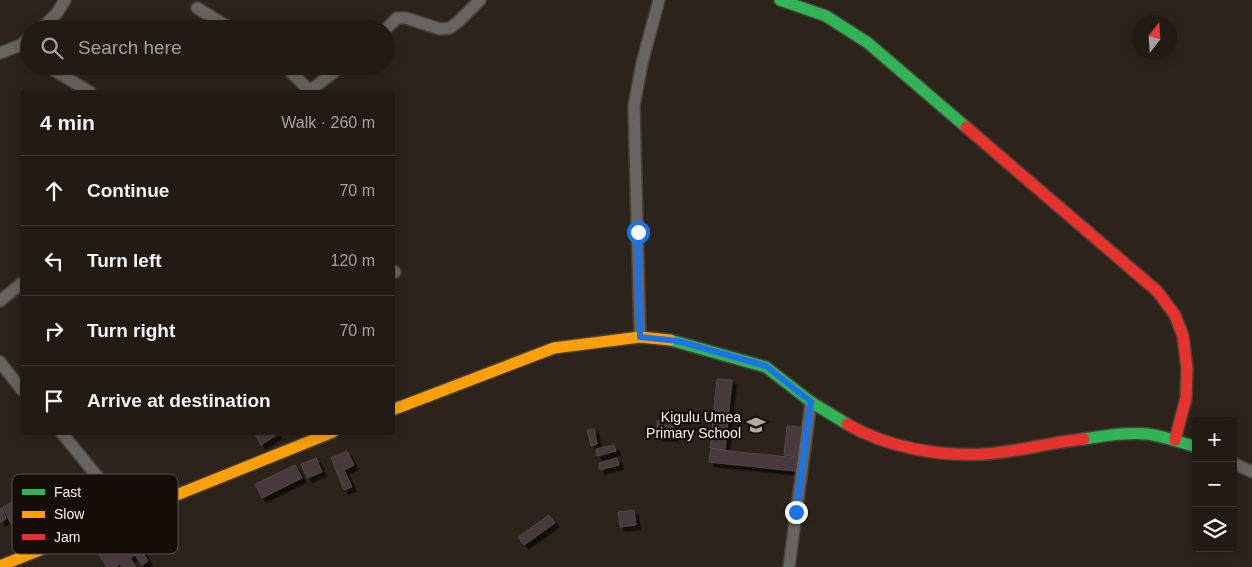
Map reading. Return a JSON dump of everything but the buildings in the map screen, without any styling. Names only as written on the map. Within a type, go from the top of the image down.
[{"type":"street","points":[[49,20],[65,0]]},
{"type":"street","points":[[395,20],[397,18],[406,18],[440,28],[450,28],[480,0]]},
{"type":"street","points":[[640,337],[634,106],[642,63],[659,0]]},
{"type":"street","points":[[780,0],[826,16],[868,43],[1062,207],[1157,291],[1175,315],[1183,336],[1187,369],[1186,398],[1175,440]]},
{"type":"street","points":[[197,8],[217,20]]},
{"type":"street","points":[[0,53],[20,47]]},
{"type":"street","points":[[62,75],[87,90]]},
{"type":"street","points":[[293,75],[307,90]]},
{"type":"street","points":[[312,90],[331,75]]},
{"type":"street","points":[[0,301],[20,285]]},
{"type":"street","points":[[395,409],[554,348],[640,337],[678,341],[766,366],[811,402],[856,429],[899,445],[942,454],[984,454],[1080,438],[1123,434],[1147,434],[1192,446]]},
{"type":"street","points":[[0,362],[20,387]]},
{"type":"street","points":[[789,567],[811,402]]},
{"type":"street","points":[[62,435],[95,474]]},
{"type":"street","points":[[178,494],[326,435]]},
{"type":"street","points":[[1237,465],[1252,472]]},
{"type":"street","points":[[0,566],[30,554]]},
{"type":"traffic: fast","points":[[780,0],[826,16],[868,43],[966,127]]},
{"type":"traffic: fast","points":[[670,340],[766,367],[811,402],[847,424]]},
{"type":"traffic: fast","points":[[1084,439],[1123,434],[1147,434],[1192,446]]},
{"type":"traffic: slow","points":[[395,409],[554,348],[640,337],[670,340]]},
{"type":"traffic: slow","points":[[178,494],[326,435]]},
{"type":"traffic: slow","points":[[0,566],[30,554]]},
{"type":"traffic: jam","points":[[966,127],[1157,291],[1175,315],[1183,336],[1187,369],[1186,398],[1175,440]]},
{"type":"traffic: jam","points":[[847,424],[879,439],[896,444],[914,449],[950,454],[997,453],[1084,439]]},
{"type":"place","name":"Kigulu Umea Primary School","points":[[756,425]]},
{"type":"route","points":[[638,232],[640,337],[678,341],[766,366],[811,402],[796,512]]}]
